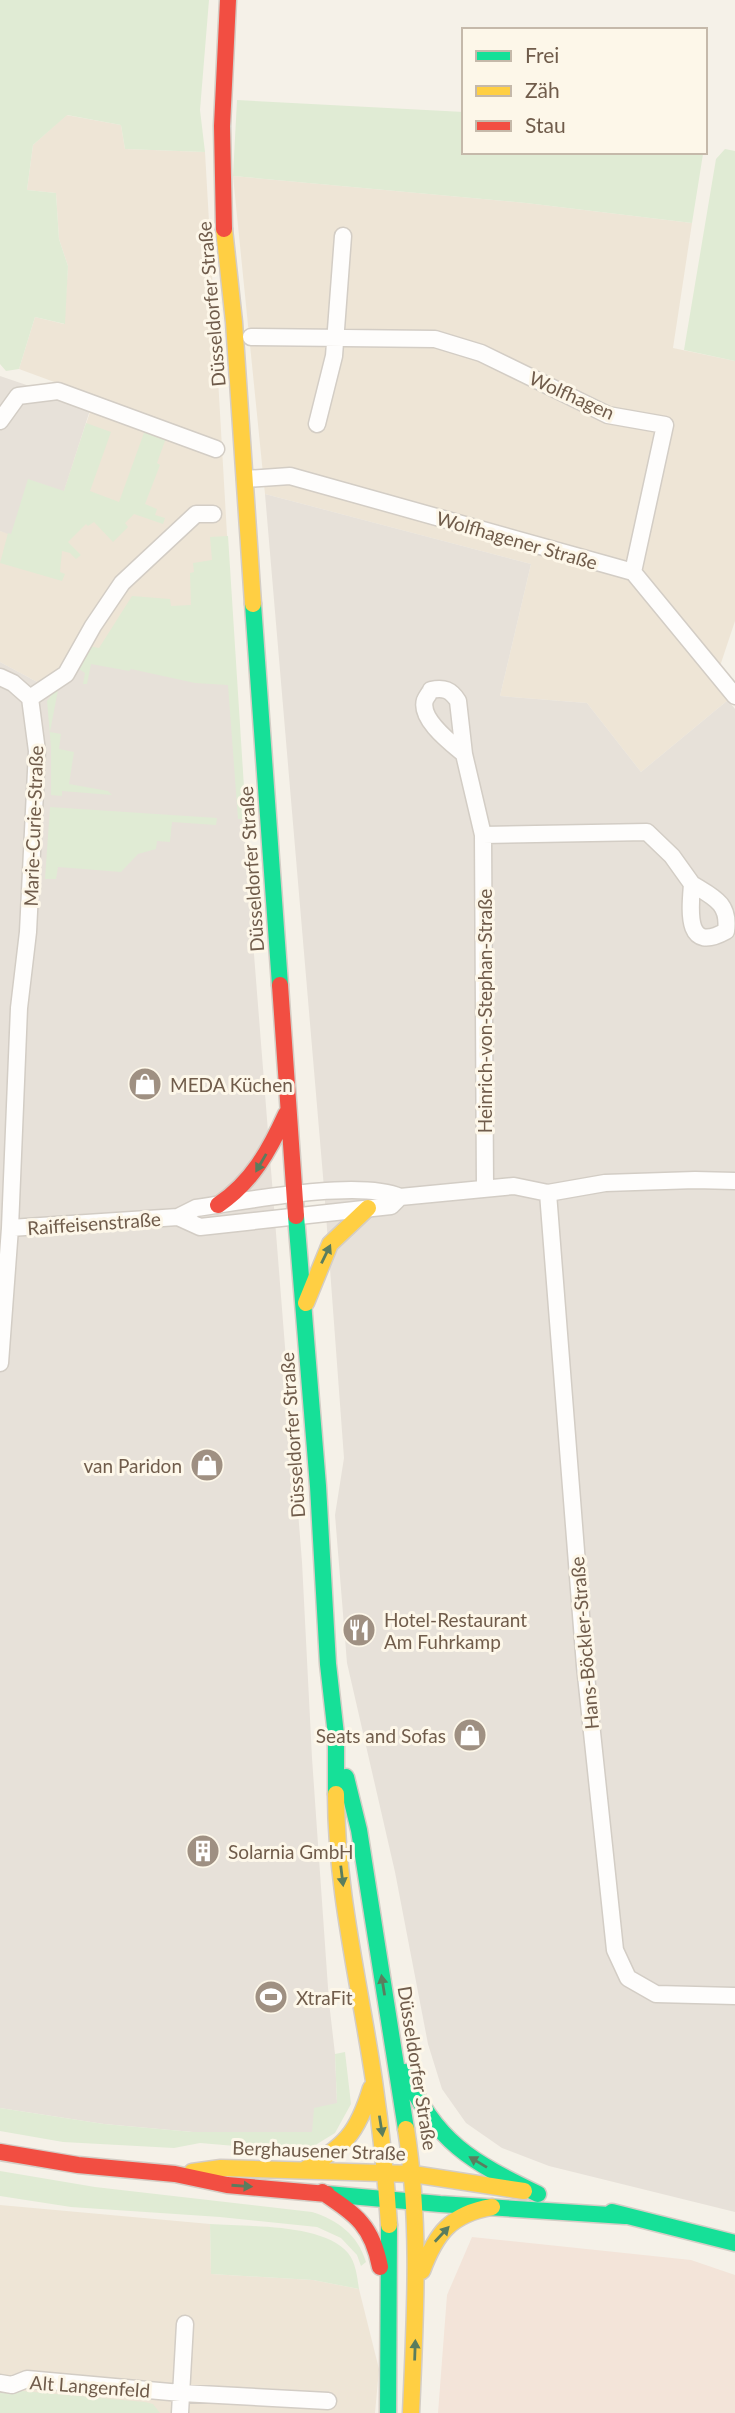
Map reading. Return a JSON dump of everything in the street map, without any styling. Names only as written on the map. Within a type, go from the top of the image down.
[{"type":"main road","name":"Düsseldorfer Straße","points":[[228,0],[222,117],[225,225],[294,1195],[318,1486],[328,1664],[336,1735],[336,1832],[386,2173],[390,2240],[388,2413]]},
{"type":"main road","points":[[218,1205],[234,1195],[253,1177],[288,1109]]},
{"type":"main road","points":[[303,1311],[330,1244],[368,1208]]},
{"type":"main road","name":"Düsseldorfer Straße","points":[[336,1735],[359,1830],[414,2174],[417,2286],[411,2413]]},
{"type":"main road","points":[[391,2031],[413,2091],[438,2131],[462,2152],[501,2176],[538,2194]]},
{"type":"main road","points":[[304,2170],[336,2151],[353,2136],[364,2116],[374,2080]]},
{"type":"main road","name":"Berghausener Straße","points":[[0,2152],[78,2165],[175,2174],[227,2185],[625,2216]]},
{"type":"main road","name":"Berghausener Straße","points":[[175,2174],[221,2168],[414,2174],[538,2194],[735,2244]]},
{"type":"main road","points":[[322,2192],[351,2212],[371,2233],[376,2244],[390,2318]]},
{"type":"main road","points":[[417,2286],[429,2248],[444,2230],[466,2213],[492,2207]]},
{"type":"street","points":[[317,424],[334,356],[343,236]]},
{"type":"street","name":"Wolfhagen","points":[[251,337],[435,339],[481,353],[608,415],[665,425],[632,572]]},
{"type":"street","points":[[0,421],[18,396],[58,391],[216,449]]},
{"type":"street","name":"Wolfhagener Straße","points":[[245,479],[290,476],[632,572]]},
{"type":"street","points":[[0,677],[13,683],[30,698],[59,681],[66,674],[93,626],[122,583],[196,514],[213,514]]},
{"type":"street","points":[[632,572],[735,696]]},
{"type":"street","name":"Marie-Curie-Straße","points":[[27,954],[37,751],[30,698]]},
{"type":"street","name":"Heinrich-von-Stephan-Straße","points":[[464,754],[483,835],[485,1188]]},
{"type":"street","points":[[483,835],[647,832],[672,856],[692,884]]},
{"type":"street","name":"Raiffeisenstraße","points":[[0,1363],[10,1228],[19,1008],[27,954]]},
{"type":"street","points":[[294,1195],[387,1191],[400,1197],[514,1186],[548,1194],[605,1182],[735,1181]]},
{"type":"street","name":"Hans-Böckler-Straße","points":[[548,1194],[585,1666],[614,1950],[628,1978],[656,1994],[735,1996]]},
{"type":"street","name":"Raiffeisenstraße","points":[[10,1228],[178,1217],[196,1208],[294,1195]]},
{"type":"street","points":[[296,1216],[391,1206],[400,1197]]},
{"type":"street","name":"Raiffeisenstraße","points":[[178,1217],[200,1227],[296,1216]]},
{"type":"street","points":[[180,2413],[185,2324]]},
{"type":"street","name":"Alt Langenfeld","points":[[0,2384],[12,2385],[27,2379],[181,2393],[328,2402]]},
{"type":"shaded area","points":[[66,115],[121,125],[125,149],[205,152],[235,674],[61,669],[39,683],[0,662],[0,531],[8,533],[64,490],[95,397],[19,369],[35,317],[64,324],[68,266],[59,239],[56,193],[27,190],[33,145]]},
{"type":"shaded area","points":[[233,176],[526,203],[692,223],[673,348],[735,361],[735,621],[719,669],[728,700],[641,772],[587,703],[500,696],[531,564],[265,494]]},
{"type":"shaded area","points":[[0,376],[91,407],[64,491],[11,535],[0,531]]},
{"type":"shaded area","points":[[265,494],[531,564],[500,696],[587,703],[641,772],[728,700],[735,709],[735,2212],[549,2166],[502,2148],[466,2123],[442,2089],[428,2044],[395,1872],[347,1663],[335,1515],[344,1458],[324,1188]]},
{"type":"shaded area","points":[[69,659],[235,674],[246,819],[244,828],[302,1562],[312,1758],[335,2054],[337,2103],[312,2132],[193,2132],[104,2124],[0,2108],[0,662],[39,683],[61,669]]},
{"type":"shaded area","points":[[0,2205],[210,2224],[211,2274],[313,2280],[359,2289],[379,2369],[375,2413],[0,2413]]},
{"type":"shaded area","points":[[472,2237],[691,2260],[735,2275],[735,2413],[438,2413],[447,2295]]},
{"type":"green space","points":[[0,0],[209,0],[200,110],[205,152],[125,149],[121,125],[67,115],[33,145],[27,190],[56,193],[59,239],[68,266],[65,324],[35,317],[19,369],[6,371],[0,364]]},
{"type":"green space","points":[[237,100],[462,112],[462,154],[703,154],[692,223],[526,203],[233,176]]},
{"type":"green space","points":[[725,149],[735,151],[735,361],[684,350],[716,159]]},
{"type":"green space","points":[[86,423],[111,432],[90,491],[119,502],[145,430],[166,438],[157,463],[160,465],[145,504],[157,509],[155,515],[165,518],[163,524],[134,514],[125,523],[128,527],[113,542],[94,522],[88,526],[86,524],[68,542],[81,555],[76,559],[70,553],[62,551],[60,572],[65,574],[62,581],[0,563],[28,479],[64,491]]},
{"type":"green space","points":[[228,536],[246,819],[238,819],[228,685],[195,683],[131,669],[129,671],[91,664],[87,684],[83,684],[85,673],[76,667],[88,646],[99,648],[132,596],[170,599],[171,606],[191,605],[190,573],[194,572],[193,563],[212,560],[210,537]]},
{"type":"green space","points":[[58,690],[50,732],[61,734],[59,749],[74,752],[69,784],[108,791],[112,795],[62,791],[62,796],[51,795],[47,701]]},
{"type":"green space","points":[[50,807],[217,818],[216,825],[172,822],[170,842],[157,841],[156,849],[138,854],[121,872],[58,867],[56,879],[45,879]]},
{"type":"green space","points":[[345,2052],[351,2104],[335,2133],[309,2149],[284,2150],[200,2143],[174,2148],[63,2142],[0,2131],[0,2108],[104,2124],[193,2132],[312,2132],[314,2108],[337,2103],[335,2054]]},
{"type":"green space","points":[[0,2171],[95,2187],[312,2212],[330,2219],[346,2230],[358,2244],[366,2262],[361,2266],[357,2255],[341,2238],[317,2227],[220,2217],[71,2207],[0,2196]]},
{"type":"green space","points":[[210,2224],[284,2228],[321,2236],[336,2243],[351,2257],[359,2289],[313,2280],[211,2274]]},
{"type":"green space","points":[[0,2389],[145,2402],[153,2404],[160,2413],[0,2413]]},
{"type":"traffic: fast","points":[[253,604],[280,985]]},
{"type":"traffic: fast","points":[[296,1216],[318,1486],[328,1664],[336,1735],[336,1794]]},
{"type":"traffic: fast","points":[[346,1777],[359,1830],[406,2129]]},
{"type":"traffic: fast","points":[[405,2072],[429,2116],[458,2147],[475,2160],[538,2194]]},
{"type":"traffic: fast","points":[[327,2194],[625,2216]]},
{"type":"traffic: fast","points":[[612,2212],[735,2243]]},
{"type":"traffic: fast","points":[[388,2413],[389,2225]]},
{"type":"traffic: slow","points":[[224,229],[234,322],[253,604]]},
{"type":"traffic: slow","points":[[306,1303],[330,1244],[368,1208]]},
{"type":"traffic: slow","points":[[336,1794],[344,1902],[377,2099],[389,2225]]},
{"type":"traffic: slow","points":[[304,2170],[348,2137],[360,2117],[371,2088]]},
{"type":"traffic: slow","points":[[406,2129],[415,2236],[411,2413]]},
{"type":"traffic: slow","points":[[192,2172],[221,2168],[413,2174],[524,2191]]},
{"type":"traffic: slow","points":[[422,2271],[433,2246],[447,2227],[466,2215],[492,2207]]},
{"type":"traffic: jam","points":[[224,229],[222,126],[228,0]]},
{"type":"traffic: jam","points":[[280,985],[296,1216]]},
{"type":"traffic: jam","points":[[218,1205],[250,1176],[273,1141],[286,1114]]},
{"type":"traffic: jam","points":[[0,2152],[78,2165],[175,2174],[227,2185],[327,2194]]},
{"type":"traffic: jam","points":[[322,2192],[361,2222],[372,2241],[380,2267]]},
{"type":"place","name":"MEDA Küchen","points":[[145,1084]]},
{"type":"place","name":"van Paridon","points":[[207,1465]]},
{"type":"place","name":"Hotel-Restaurant Am Fuhrkamp","points":[[359,1630]]},
{"type":"place","name":"Seats and Sofas","points":[[470,1735]]},
{"type":"place","name":"Solarnia GmbH","points":[[203,1851]]},
{"type":"place","name":"XtraFit","points":[[271,1997]]}]
